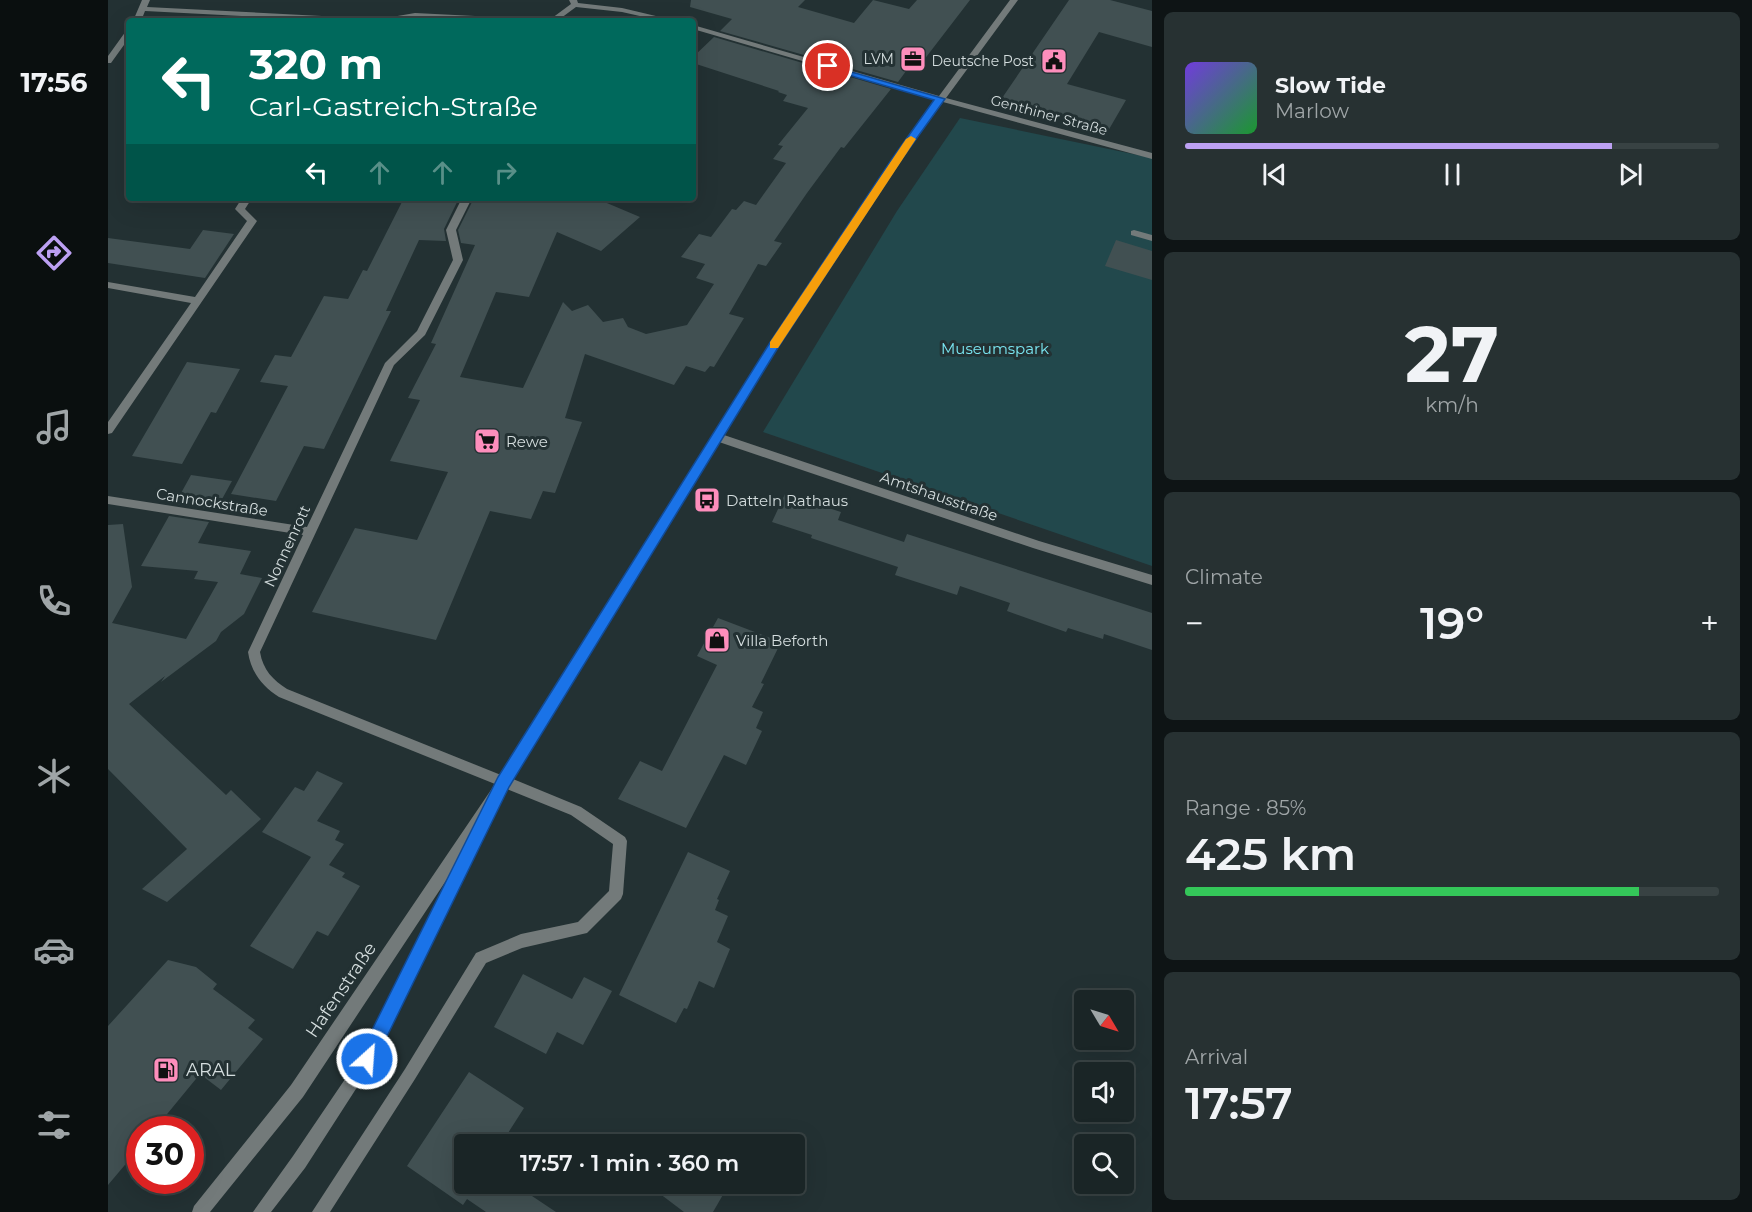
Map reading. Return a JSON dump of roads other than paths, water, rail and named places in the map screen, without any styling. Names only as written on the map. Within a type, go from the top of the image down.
[{"type":"street","points":[[138,18],[146,0]]},
{"type":"street","name":"Hafenstraße","points":[[200,1212],[297,1091],[504,782],[775,344],[897,159],[1014,0]]},
{"type":"street","points":[[556,18],[574,3],[659,18]]},
{"type":"street","points":[[143,9],[321,18]]},
{"type":"street","points":[[398,18],[415,15],[475,18]]},
{"type":"street","name":"Genthiner Straße","points":[[696,28],[940,99],[1152,156]]},
{"type":"street","points":[[108,61],[126,37]]},
{"type":"street","points":[[108,430],[252,221],[240,209],[246,201]]},
{"type":"street","name":"Nonnenrott","points":[[465,201],[451,230],[458,261],[421,333],[390,363],[254,652],[255,664],[262,676],[270,685],[283,693],[504,782]]},
{"type":"street","points":[[1134,233],[1152,238]]},
{"type":"street","points":[[108,285],[198,301]]},
{"type":"street","name":"Amtshausstraße","points":[[717,437],[1037,545],[1152,580]]},
{"type":"street","name":"Cannockstraße","points":[[108,500],[310,532]]},
{"type":"street","points":[[320,1212],[410,1074],[481,958],[521,941],[582,928],[616,894],[620,841],[576,811],[504,782]]},
{"type":"street","name":"Hafenstraße","points":[[261,1212],[299,1162],[367,1059],[504,782]]},
{"type":"place","name":"LVM","points":[[913,59]]},
{"type":"place","name":"Deutsche Post","points":[[1054,61]]},
{"type":"place","name":"Rewe","points":[[487,441]]},
{"type":"place","name":"Datteln Rathaus","points":[[707,500]]},
{"type":"place","name":"Villa Beforth","points":[[717,640]]},
{"type":"place","name":"ARAL","points":[[166,1070]]},
{"type":"park label","name":"Museumspark","points":[[995,348]]}]
